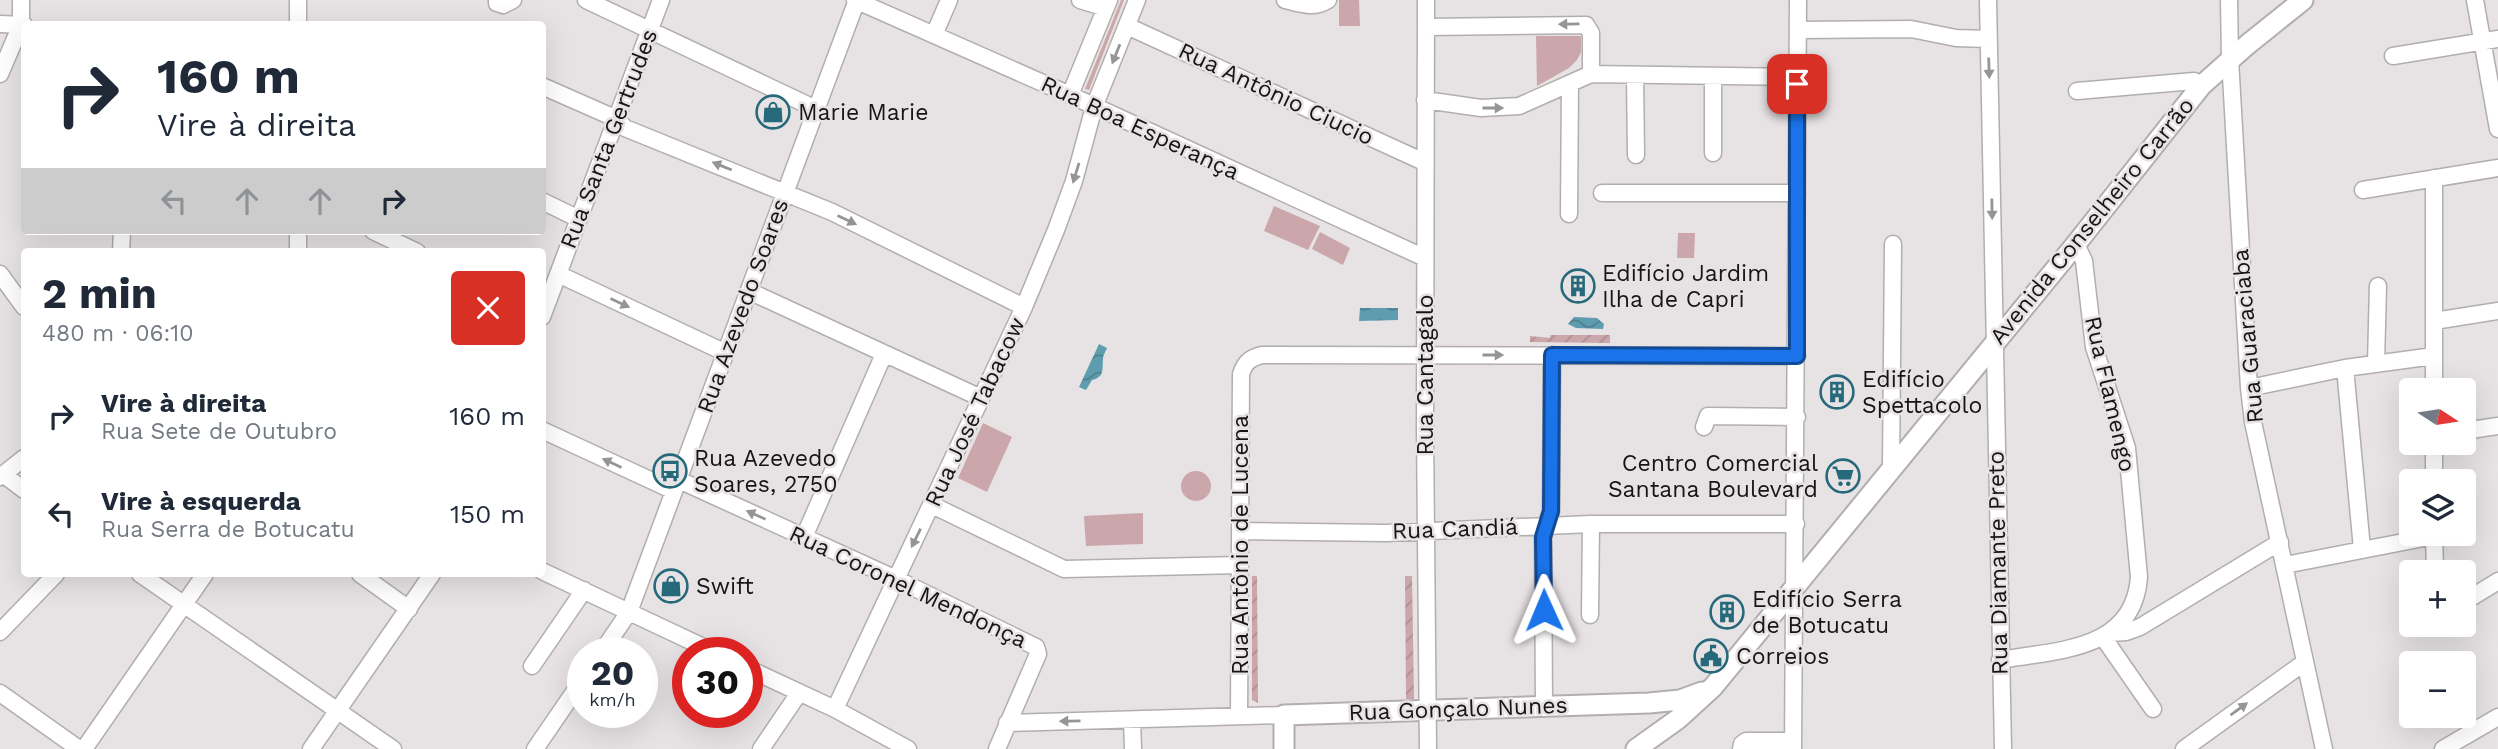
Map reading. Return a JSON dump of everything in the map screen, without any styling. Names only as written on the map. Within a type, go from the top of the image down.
[{"type":"main road","name":"Avenida Conselheiro Carrão","points":[[1636,749],[1657,741],[1713,687],[2076,244],[2202,85],[2303,0]]},
{"type":"main road","name":"Avenida Conselheiro Carrão","points":[[1649,703],[1680,701],[1713,687]]},
{"type":"main road","name":"Rua Gonçalo Nunes","points":[[1278,718],[1427,709],[1544,708],[1649,703]]},
{"type":"main road","points":[[1649,703],[1659,716],[1657,741]]},
{"type":"main road","points":[[1278,718],[1284,749]]},
{"type":"street","points":[[21,0],[23,21]]},
{"type":"street","points":[[298,0],[298,21]]},
{"type":"street","points":[[586,0],[816,109]]},
{"type":"street","name":"Rua Santa Gertrudes","points":[[546,305],[661,0]]},
{"type":"street","name":"Rua Boa Esperança","points":[[856,0],[1425,258]]},
{"type":"street","name":"Rua Azevedo Soares","points":[[612,637],[629,611],[856,0]]},
{"type":"street","points":[[934,36],[949,0]]},
{"type":"street","points":[[1070,95],[1108,4],[1080,0]]},
{"type":"street","name":"Rua José Tabacow","points":[[835,709],[1024,307],[1056,230],[1074,181],[1094,107],[1137,0]]},
{"type":"street","points":[[1285,0],[1307,6],[1320,5],[1328,0]]},
{"type":"street","name":"Rua Cantagalo","points":[[1426,0],[1424,355],[1428,749]]},
{"type":"street","points":[[1741,749],[1741,744],[1746,741],[1793,745],[1798,0]]},
{"type":"street","name":"Rua Diamante Preto","points":[[1988,0],[2003,749]]},
{"type":"street","name":"Rua Guaraciaba","points":[[2230,0],[2230,59],[2253,422],[2324,749]]},
{"type":"street","points":[[2474,0],[2498,129]]},
{"type":"street","points":[[0,24],[21,25]]},
{"type":"street","points":[[1426,27],[1586,25],[1591,33],[1591,74]]},
{"type":"street","name":"Rua Antônio Ciucio","points":[[1127,26],[1424,162]]},
{"type":"street","points":[[0,74],[21,29]]},
{"type":"street","points":[[1798,30],[1911,29],[1955,38],[1988,39]]},
{"type":"street","points":[[2393,56],[2498,39]]},
{"type":"street","points":[[1425,100],[1480,108],[1519,106],[1591,74],[1797,77]]},
{"type":"street","points":[[1635,75],[1636,155]]},
{"type":"street","points":[[1713,76],[1713,153]]},
{"type":"street","points":[[2077,91],[2194,81],[2202,85]]},
{"type":"street","points":[[1569,214],[1570,84]]},
{"type":"street","points":[[546,88],[617,119],[625,128],[832,212],[1024,307]]},
{"type":"street","points":[[2363,190],[2498,168]]},
{"type":"street","points":[[2434,178],[2434,378]]},
{"type":"street","points":[[1602,193],[1797,193]]},
{"type":"street","points":[[546,203],[579,219]]},
{"type":"street","points":[[381,235],[409,248]]},
{"type":"street","points":[[1891,469],[1893,244]]},
{"type":"street","name":"Rua Flamengo","points":[[2076,244],[2084,261],[2094,347],[2123,431],[2130,470],[2139,577],[2138,590],[2128,614],[2107,635]]},
{"type":"street","points":[[0,274],[21,303]]},
{"type":"street","points":[[558,275],[726,353]]},
{"type":"street","points":[[2376,363],[2378,286]]},
{"type":"street","points":[[749,290],[981,398]]},
{"type":"street","points":[[2434,321],[2498,311]]},
{"type":"street","points":[[804,537],[884,354]]},
{"type":"street","name":"Rua Antônio de Lucena","points":[[1239,716],[1241,374],[1245,364],[1251,358],[1262,355],[1424,355]]},
{"type":"street","points":[[1424,355],[1797,356]]},
{"type":"street","points":[[1544,708],[1543,537],[1551,511],[1552,355]]},
{"type":"street","points":[[2249,388],[2376,363],[2434,356]]},
{"type":"street","points":[[2345,369],[2362,549]]},
{"type":"street","points":[[1704,427],[1708,416],[1797,417]]},
{"type":"street","points":[[2476,429],[2498,426]]},
{"type":"street","name":"Rua Coronel Mendonça","points":[[546,432],[804,537],[1039,650],[997,749]]},
{"type":"street","points":[[21,459],[2,475],[21,488]]},
{"type":"street","points":[[932,505],[1064,569],[1240,565]]},
{"type":"street","points":[[1590,615],[1591,524]]},
{"type":"street","name":"Rua Candiá","points":[[1240,531],[1386,533],[1591,524],[1796,524]]},
{"type":"street","points":[[2000,660],[2078,646],[2107,635],[2140,628],[2280,542]]},
{"type":"street","points":[[2285,565],[2399,542]]},
{"type":"street","points":[[546,573],[683,637]]},
{"type":"street","points":[[0,632],[53,577]]},
{"type":"street","points":[[144,577],[393,749]]},
{"type":"street","points":[[0,693],[76,748],[203,577]]},
{"type":"street","points":[[364,577],[409,609]]},
{"type":"street","points":[[311,749],[430,577]]},
{"type":"street","points":[[2476,595],[2498,581]]},
{"type":"street","points":[[532,666],[584,590]]},
{"type":"street","points":[[2107,635],[2153,709]]},
{"type":"street","points":[[2184,749],[2305,662]]},
{"type":"street","points":[[763,676],[835,709],[908,749]]},
{"type":"street","points":[[761,749],[799,693]]},
{"type":"street","points":[[535,749],[567,702]]},
{"type":"street","name":"Rua Gonçalo Nunes","points":[[1007,723],[1239,716],[1278,718]]},
{"type":"street","points":[[2443,749],[2498,717]]},
{"type":"street","points":[[1132,720],[1133,749]]},
{"type":"shaded area","points":[[1121,0],[1124,0],[1089,90],[1085,89]]},
{"type":"shaded area","points":[[1339,0],[1359,0],[1360,26],[1339,26]]},
{"type":"shaded area","points":[[1536,36],[1581,36],[1581,52],[1577,60],[1569,68],[1537,86]]},
{"type":"shaded area","points":[[1274,206],[1320,226],[1308,250],[1264,231]]},
{"type":"shaded area","points":[[1320,232],[1350,248],[1343,265],[1312,249]]},
{"type":"shaded area","points":[[1678,233],[1695,233],[1694,258],[1677,258]]},
{"type":"shaded area","points":[[1550,335],[1610,335],[1610,343],[1530,342],[1530,336],[1550,338]]},
{"type":"shaded area","points":[[983,423],[1012,437],[987,492],[958,478]]},
{"type":"shaded area","points":[[1196,471],[1207,475],[1211,486],[1207,497],[1196,501],[1185,497],[1181,486],[1185,475]]},
{"type":"shaded area","points":[[1143,513],[1143,544],[1086,546],[1084,516]]},
{"type":"shaded area","points":[[1252,576],[1257,576],[1258,703],[1252,700]]},
{"type":"shaded area","points":[[1405,576],[1412,576],[1414,699],[1406,699]]},
{"type":"water","points":[[1360,308],[1398,308],[1398,320],[1359,321]]},
{"type":"water","points":[[1574,317],[1597,318],[1604,324],[1603,329],[1576,328],[1568,324]]},
{"type":"water","points":[[1099,344],[1107,348],[1102,372],[1092,380],[1086,390],[1079,387]]},
{"type":"place","name":"Marie Marie","points":[[773,112]]},
{"type":"place","name":"Edifício Jardim Ilha de Capri","points":[[1578,286]]},
{"type":"place","name":"Edifício Spettacolo","points":[[1837,392]]},
{"type":"place","name":"Rua Azevedo Soares, 2750","points":[[670,471]]},
{"type":"place","name":"Centro Comercial Santana Boulevard","points":[[1843,476]]},
{"type":"place","name":"Swift","points":[[671,586]]},
{"type":"place","name":"Edifício Serra de Botucatu","points":[[1727,612]]},
{"type":"place","name":"Correios","points":[[1711,656]]},
{"type":"route","points":[[1544,610],[1543,537],[1551,511],[1552,355],[1797,356],[1797,84]]}]
